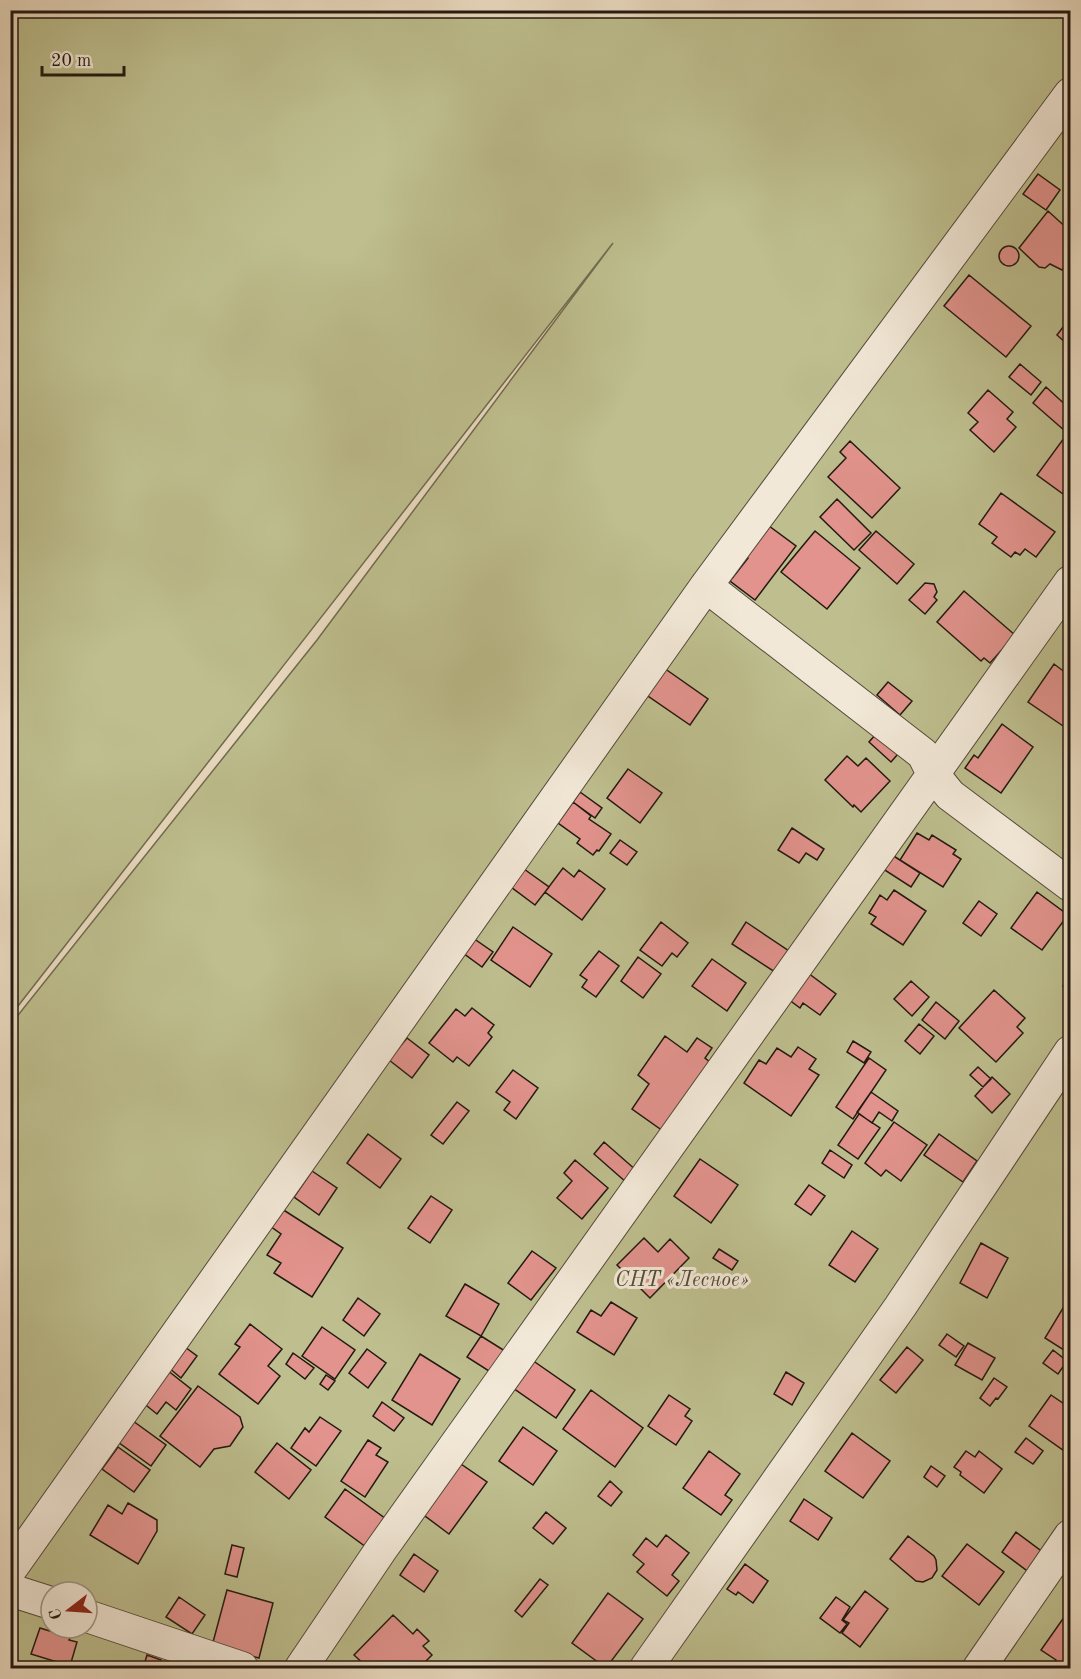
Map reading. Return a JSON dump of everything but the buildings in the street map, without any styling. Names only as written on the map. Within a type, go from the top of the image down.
[{"type":"street","points":[[10,1569],[706,586],[1071,94]]},
{"type":"street","points":[[301,1668],[380,1551],[1071,582]]},
{"type":"street","points":[[706,586],[923,754],[933,774],[950,795],[1071,885]]},
{"type":"street","points":[[646,1668],[900,1307],[1071,1052]]},
{"type":"street","points":[[980,1668],[1071,1536]]},
{"type":"street","points":[[10,1590],[39,1599]]},
{"type":"street","points":[[99,1620],[243,1668]]},
{"type":"green space","name":"СНТ «Лесное»","points":[[11,11],[1070,11],[1070,1668],[11,1668],[11,1024],[317,640],[613,243],[11,1015]]}]
